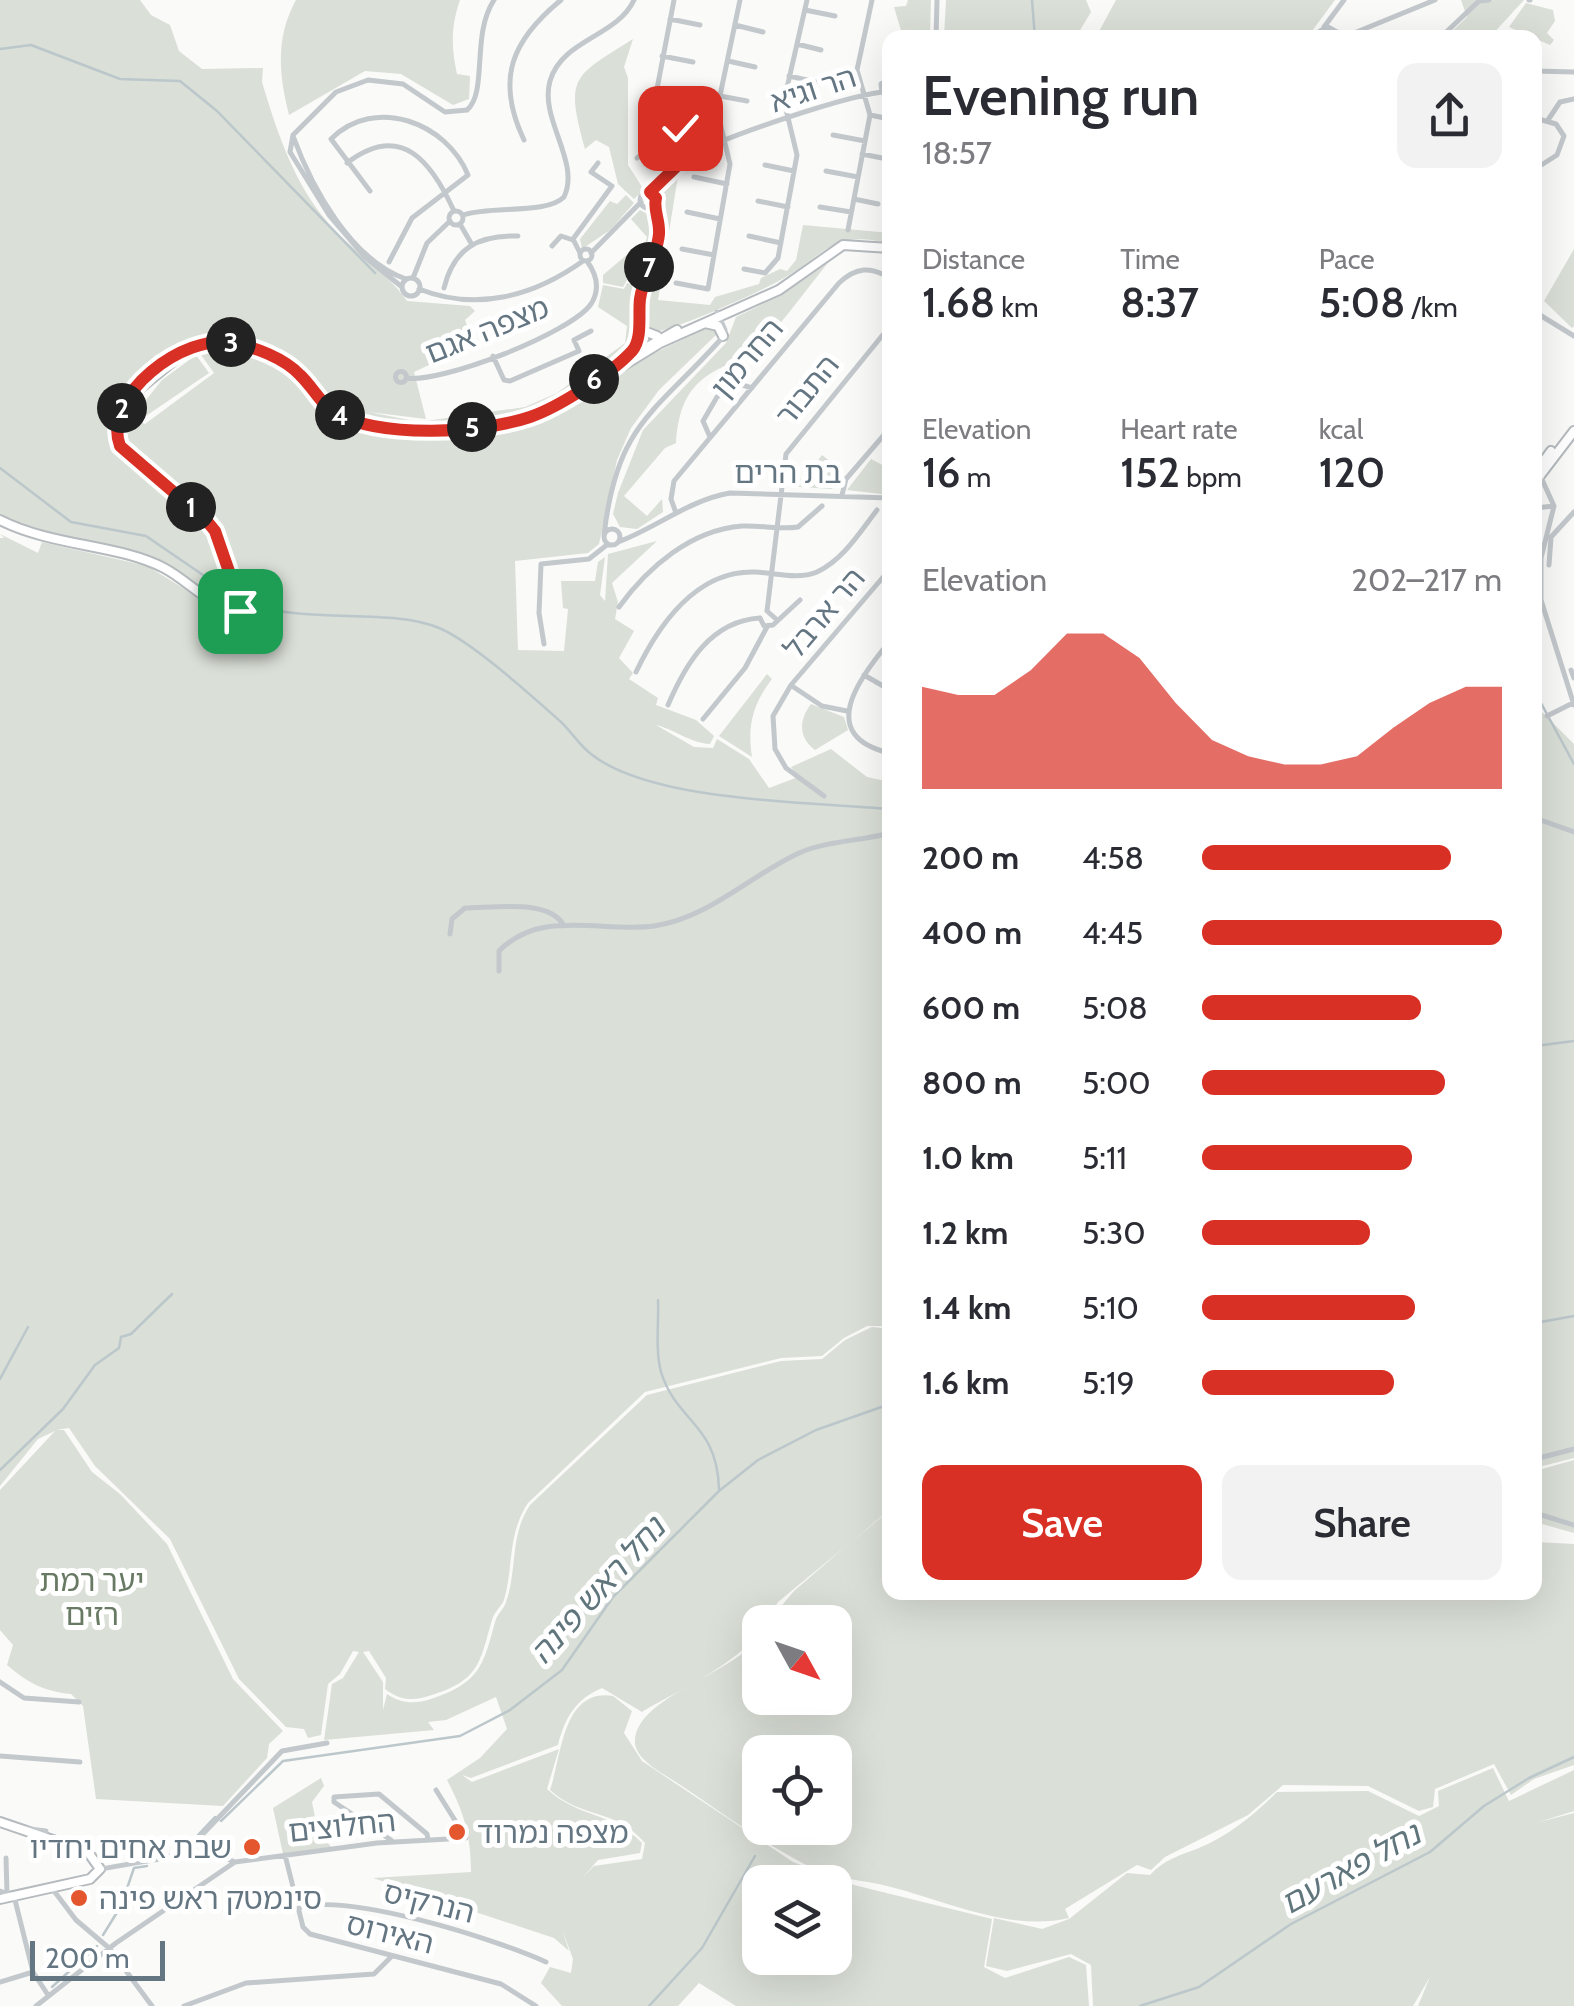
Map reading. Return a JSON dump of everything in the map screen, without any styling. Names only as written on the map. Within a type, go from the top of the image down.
[{"type":"main road","points":[[531,416],[554,406],[647,346],[736,309],[797,278],[843,245],[882,247]]},
{"type":"main road","points":[[0,520],[52,541],[155,564],[214,602],[246,610],[252,605],[252,597],[232,580],[212,526],[132,460],[118,440],[117,420],[128,398],[172,360],[206,344],[237,344],[288,364],[336,413],[384,426],[442,430],[531,416],[571,399],[666,334],[797,278]]},
{"type":"main road","points":[[701,324],[715,324],[724,333],[736,309]]},
{"type":"main road","points":[[638,320],[646,334],[666,334]]},
{"type":"main road","points":[[621,360],[637,343],[638,320]]},
{"type":"main road","points":[[1542,470],[1574,428]]},
{"type":"main road","points":[[0,1822],[88,1852],[100,1869],[90,1880],[5,1895]]},
{"type":"street","points":[[419,289],[409,296],[365,257],[333,221],[290,152],[293,134],[336,92],[368,80],[403,84],[445,112],[471,107],[478,85],[480,30],[494,0]]},
{"type":"street","points":[[524,140],[510,96],[516,51],[528,28],[561,0]]},
{"type":"street","points":[[347,162],[374,148],[401,147],[430,167],[454,211],[463,216],[490,208],[547,207],[564,197],[568,180],[548,97],[553,73],[568,53],[616,22],[634,0]]},
{"type":"street","points":[[674,0],[652,116],[661,136],[681,162]]},
{"type":"street","points":[[676,284],[708,289],[730,159],[717,118],[740,0]]},
{"type":"street","points":[[744,269],[765,273],[772,268],[781,243],[797,142],[784,102],[807,0]]},
{"type":"street","points":[[848,230],[870,115],[857,70],[872,0]]},
{"type":"street","points":[[936,30],[937,0]]},
{"type":"street","points":[[1322,30],[1344,0]]},
{"type":"street","points":[[1361,30],[1435,0]]},
{"type":"street","points":[[1448,30],[1480,0],[1490,0]]},
{"type":"street","points":[[805,10],[835,16]]},
{"type":"street","points":[[1333,30],[1335,14]]},
{"type":"street","points":[[670,19],[700,25]]},
{"type":"street","points":[[735,25],[762,32]]},
{"type":"street","points":[[797,44],[821,50]]},
{"type":"street","points":[[662,56],[693,62]]},
{"type":"street","points":[[728,61],[755,67]]},
{"type":"street","points":[[1542,70],[1574,72]]},
{"type":"street","points":[[789,76],[816,82]]},
{"type":"street","points":[[882,83],[882,92]]},
{"type":"street","points":[[655,90],[685,96]]},
{"type":"street","name":"הר וגיא","points":[[641,202],[642,195],[681,162],[788,120],[882,92]]},
{"type":"street","points":[[720,96],[747,101]]},
{"type":"street","points":[[1548,120],[1560,102],[1574,99]]},
{"type":"street","points":[[870,115],[882,117]]},
{"type":"street","points":[[370,191],[331,142],[338,132],[367,119],[402,119],[432,131],[461,161],[467,180],[412,218],[388,262]]},
{"type":"street","points":[[1542,119],[1562,129],[1563,140],[1556,154],[1542,164]]},
{"type":"street","points":[[637,158],[668,126],[680,128]]},
{"type":"street","points":[[293,134],[336,218],[380,266],[409,279],[419,289],[450,298],[496,299],[542,286],[585,261],[641,202],[653,206]]},
{"type":"street","points":[[833,135],[864,141]]},
{"type":"street","points":[[862,154],[882,158]]},
{"type":"street","points":[[573,240],[612,186],[591,172],[598,162]]},
{"type":"street","points":[[765,165],[794,171]]},
{"type":"street","points":[[826,171],[858,177]]},
{"type":"street","points":[[694,177],[727,184]]},
{"type":"street","points":[[647,346],[638,320],[658,241],[653,206],[656,198],[650,192]]},
{"type":"street","points":[[854,199],[878,204]]},
{"type":"street","points":[[758,201],[788,207]]},
{"type":"street","points":[[820,207],[852,212]]},
{"type":"street","points":[[402,287],[427,243],[450,221],[454,211]]},
{"type":"street","points":[[688,212],[720,219]]},
{"type":"street","points":[[460,224],[463,216]]},
{"type":"street","points":[[450,221],[460,224],[471,243]]},
{"type":"street","points":[[444,288],[453,261],[471,243],[518,236]]},
{"type":"street","points":[[552,246],[560,236],[573,240],[585,261]]},
{"type":"street","points":[[749,236],[781,243]]},
{"type":"street","points":[[580,253],[586,249],[591,253]]},
{"type":"street","points":[[682,249],[714,255]]},
{"type":"street","name":"מצפה אגם","points":[[406,378],[432,378],[493,356],[536,339],[587,309],[597,288],[585,261]]},
{"type":"street","name":"החרמון","points":[[676,513],[670,492],[674,481],[848,275],[866,269],[882,275]]},
{"type":"street","points":[[608,544],[604,536],[614,480],[632,435],[660,398],[724,333],[718,314]]},
{"type":"street","points":[[1542,316],[1574,336]]},
{"type":"street","points":[[493,356],[503,378],[510,381],[579,352],[574,340],[591,331]]},
{"type":"street","name":"התבור","points":[[767,611],[783,462],[796,437],[882,335]]},
{"type":"street","points":[[710,437],[704,421],[717,397],[736,383],[752,388]]},
{"type":"street","points":[[842,495],[846,480],[882,437]]},
{"type":"street","points":[[1542,483],[1550,489],[1554,506],[1542,554]]},
{"type":"street","name":"בת הרים","points":[[544,644],[539,613],[541,564],[589,558],[608,544],[636,536],[718,495],[779,492],[882,498]]},
{"type":"street","points":[[619,606],[653,567],[702,537],[732,528],[804,524],[822,506]]},
{"type":"street","points":[[1542,507],[1554,506]]},
{"type":"street","points":[[636,672],[656,634],[686,600],[734,575],[803,576],[826,567],[877,510]]},
{"type":"street","points":[[1549,565],[1552,537],[1574,512]]},
{"type":"street","points":[[608,514],[618,542]]},
{"type":"street","points":[[604,536],[617,532],[636,536]]},
{"type":"street","name":"הר ארבל","points":[[824,796],[793,777],[775,749],[773,716],[792,685],[882,578]]},
{"type":"street","points":[[702,719],[746,668],[767,627],[788,615],[800,600]]},
{"type":"street","points":[[1542,600],[1574,704],[1547,716]]},
{"type":"street","points":[[668,705],[681,675],[716,634],[736,621],[760,618],[767,611],[776,619]]},
{"type":"street","points":[[760,618],[767,627]]},
{"type":"street","points":[[882,652],[864,676],[847,711],[850,727],[861,742],[882,750]]},
{"type":"street","points":[[864,676],[882,686]]},
{"type":"street","points":[[792,685],[822,706],[847,711]]},
{"type":"street","points":[[1542,821],[1574,832]]},
{"type":"street","points":[[499,971],[499,951],[528,930],[652,926],[680,919],[801,852],[882,836]]},
{"type":"street","points":[[450,934],[452,919],[465,908],[534,909],[553,913],[564,926]]},
{"type":"street","points":[[1542,1457],[1574,1449]]},
{"type":"street","points":[[1542,1516],[1574,1525]]},
{"type":"street","points":[[0,1682],[24,1698],[79,1702]]},
{"type":"street","points":[[180,1858],[282,1751],[326,1744]]},
{"type":"street","points":[[0,1756],[80,1762]]},
{"type":"street","name":"החלוצים","points":[[36,2006],[109,1948],[235,1862],[393,1842],[466,1838],[436,1790]]},
{"type":"street","points":[[393,1842],[334,1797],[380,1794],[427,1834],[428,1840]]},
{"type":"street","points":[[19,1829],[46,1831]]},
{"type":"street","points":[[190,1850],[198,1858]]},
{"type":"street","points":[[286,1856],[298,1908]]},
{"type":"street","points":[[6,1858],[5,1895],[33,1972],[48,1995]]},
{"type":"street","points":[[100,1869],[180,1858],[235,1862]]},
{"type":"street","points":[[51,1887],[76,1920],[109,1948],[152,2006]]},
{"type":"street","name":"הנרקיס","points":[[298,1908],[340,1903],[516,1948],[546,1962]]},
{"type":"street","name":"האירוס","points":[[298,1908],[310,1934],[500,1984],[536,2006]]},
{"type":"street","points":[[184,2006],[246,1983],[374,1974],[391,1957]]},
{"type":"street","points":[[0,1982],[33,1972]]},
{"type":"green space","points":[[0,0],[140,0],[151,15],[170,25],[179,51],[202,69],[263,68],[262,82],[288,157],[329,224],[407,301],[470,306],[475,311],[465,320],[468,328],[425,349],[429,365],[414,372],[426,419],[369,412],[419,422],[525,407],[557,393],[625,343],[627,326],[598,307],[603,285],[624,289],[627,283],[638,286],[631,343],[589,378],[537,407],[484,422],[429,426],[370,421],[369,413],[368,418],[348,410],[286,360],[250,341],[204,339],[162,359],[121,400],[111,423],[114,442],[144,477],[205,527],[230,581],[246,598],[244,605],[220,599],[156,559],[0,515]]},
{"type":"green space","points":[[296,0],[460,0],[454,55],[457,74],[470,76],[469,99],[453,105],[401,74],[365,71],[289,115],[281,57],[285,28]]},
{"type":"green space","points":[[908,0],[931,0],[930,30],[901,30],[894,7],[906,6]]},
{"type":"green space","points":[[946,0],[1086,0],[1091,12],[1080,30],[944,30]]},
{"type":"green space","points":[[1116,0],[1335,0],[1313,30],[1100,30]]},
{"type":"green space","points":[[1461,0],[1524,0],[1496,30],[1453,30],[1467,17]]},
{"type":"green space","points":[[1526,3],[1553,10],[1555,21],[1547,33],[1554,40],[1550,45],[1542,41],[1542,30],[1509,27]]},
{"type":"green space","points":[[633,39],[624,67],[628,78],[628,165],[644,190],[634,199],[618,184],[609,147],[596,140],[585,149],[575,107],[575,93],[586,72]]},
{"type":"green space","points":[[679,170],[658,300],[710,305],[715,297],[759,284],[761,278],[780,269],[787,271],[796,260],[803,225],[882,232],[882,242],[855,239],[832,246],[758,291],[698,318],[653,332],[643,315],[663,238],[656,195]]},
{"type":"green space","points":[[626,195],[634,203],[610,230],[582,249],[580,239],[610,201],[617,204]]},
{"type":"green space","points":[[640,210],[651,216],[651,246],[638,283],[627,280],[623,287],[603,283],[603,275],[629,253],[640,263],[647,237],[631,219]]},
{"type":"green space","points":[[1574,249],[1574,326],[1572,328],[1544,301]]},
{"type":"green space","points":[[828,263],[757,350],[708,375],[689,394],[678,423],[676,443],[665,448],[624,496],[647,516],[662,499],[663,512],[637,529],[620,527],[613,514],[643,430],[726,343],[736,317],[782,295]]},
{"type":"green space","name":"יער רמת רזים","points":[[710,327],[717,334],[659,390],[631,428],[617,460],[599,544],[588,553],[515,561],[518,650],[564,651],[568,609],[563,608],[561,581],[595,581],[598,562],[605,557],[600,595],[605,601],[608,554],[657,541],[612,583],[618,602],[615,619],[634,631],[619,658],[633,673],[629,679],[658,698],[656,705],[696,720],[714,736],[710,744],[703,743],[656,725],[694,747],[713,748],[717,739],[749,759],[769,788],[798,777],[791,767],[831,749],[867,777],[882,780],[882,1326],[867,1326],[844,1338],[822,1356],[781,1358],[645,1392],[528,1503],[514,1539],[504,1600],[470,1675],[435,1694],[403,1698],[385,1689],[386,1678],[369,1651],[363,1652],[383,1682],[383,1710],[387,1694],[403,1701],[425,1701],[460,1687],[476,1671],[506,1602],[516,1541],[530,1505],[647,1395],[781,1361],[822,1359],[845,1340],[872,1327],[882,1328],[882,1516],[849,1544],[882,1517],[882,1600],[1542,1600],[1542,1542],[1574,1544],[1574,1765],[1534,1779],[1511,1795],[1494,1764],[1435,1789],[1433,1807],[1419,1811],[1368,1786],[1283,1785],[1248,1815],[1165,1857],[1151,1870],[1137,1865],[1065,1909],[1069,1918],[1024,1921],[956,1907],[852,1879],[852,1865],[806,1865],[772,1845],[852,1845],[852,1735],[742,1735],[742,1827],[645,1761],[635,1740],[640,1724],[688,1686],[642,1712],[602,1688],[573,1710],[558,1745],[471,1778],[462,1775],[472,1782],[559,1749],[547,1789],[571,1805],[619,1826],[642,1843],[640,1853],[598,1860],[584,1876],[594,1866],[642,1859],[645,1843],[633,1832],[550,1790],[574,1714],[596,1696],[613,1696],[632,1711],[624,1733],[642,1761],[742,1828],[742,1845],[768,1845],[801,1865],[742,1865],[742,1975],[852,1975],[852,1884],[992,1919],[984,1967],[1005,1978],[1069,1957],[1086,1965],[1089,2006],[736,2006],[699,1983],[678,2006],[562,2006],[541,1983],[550,1967],[571,1973],[573,1959],[562,1929],[569,1951],[554,1938],[373,1878],[471,1872],[465,1824],[447,1780],[480,1758],[507,1729],[496,1697],[446,1720],[428,1722],[434,1730],[324,1740],[332,1684],[343,1678],[359,1652],[353,1651],[340,1674],[328,1684],[321,1735],[308,1738],[304,1729],[286,1727],[239,1679],[170,1539],[95,1466],[69,1428],[56,1430],[64,1430],[92,1472],[120,1494],[167,1544],[233,1679],[283,1731],[269,1744],[267,1758],[223,1806],[96,1799],[83,1706],[71,1694],[36,1685],[7,1665],[13,1645],[0,1630],[0,1490],[55,1431],[38,1439],[0,1486],[0,538],[4,538],[0,534],[38,553],[42,542],[147,566],[226,614],[249,616],[256,610],[258,597],[232,567],[214,517],[141,460],[127,433],[126,415],[145,424],[214,373],[199,352],[226,346],[282,366],[325,411],[343,423],[367,431],[429,437],[544,419],[654,353]]},
{"type":"green space","points":[[196,355],[209,373],[140,420],[133,416],[162,380]]},
{"type":"green space","points":[[822,455],[843,471],[832,489],[785,486],[786,469],[803,480]]},
{"type":"green space","points":[[871,459],[882,465],[882,494],[847,490]]},
{"type":"green space","points":[[767,674],[772,679],[760,697],[751,725],[752,757],[719,736]]},
{"type":"green space","points":[[811,704],[844,717],[848,730],[815,750],[802,728]]},
{"type":"green space","points":[[1542,712],[1574,744],[1574,1458],[1542,1466]]},
{"type":"green space","points":[[1574,1460],[1574,1533],[1542,1524],[1542,1469]]},
{"type":"green space","points":[[1493,1768],[1509,1801],[1574,1770],[1574,1811],[1539,1822],[1574,1813],[1574,2006],[1418,2006],[1430,1977],[1413,2006],[1093,2006],[1091,1965],[1071,1954],[1007,1971],[986,1966],[994,1918],[1042,1929],[1069,1919],[1127,1873],[1150,1875],[1167,1862],[1220,1837],[1277,1792],[1368,1791],[1419,1816],[1439,1806],[1438,1791]]},
{"type":"green space","points":[[321,1778],[324,1786],[312,1802],[317,1828],[331,1847],[283,1854],[273,1808]]},
{"type":"waterway","points":[[1032,0],[1034,30]]},
{"type":"waterway","points":[[0,49],[31,45],[120,79],[180,81],[217,111],[375,273]]},
{"type":"waterway","points":[[0,468],[71,522],[146,536],[241,601]]},
{"type":"waterway","points":[[266,608],[401,619],[439,628],[501,670],[591,754],[618,770],[652,782],[732,797],[882,809]]},
{"type":"waterway","points":[[1542,705],[1574,764]]},
{"type":"waterway","points":[[1542,1045],[1574,1041]]},
{"type":"waterway","points":[[0,1470],[63,1409],[95,1365],[119,1348],[121,1337],[131,1334],[172,1294]]},
{"type":"waterway","points":[[658,1300],[661,1372],[668,1389],[711,1450],[719,1489]]},
{"type":"waterway","points":[[1542,1322],[1574,1316]]},
{"type":"waterway","points":[[0,1379],[28,1327]]},
{"type":"waterway","name":"נחל ראש פינה","points":[[221,1821],[283,1761],[460,1736],[510,1710],[562,1670],[613,1597],[719,1491],[758,1460],[816,1430],[882,1407]]},
{"type":"waterway","name":"נחל פארעם","points":[[1140,2006],[1199,1987],[1291,1924],[1430,1852],[1484,1806],[1529,1778],[1574,1757]]},
{"type":"waterway","name":"נחל ראש פינה","points":[[150,1858],[181,1853],[215,1817]]},
{"type":"waterway","points":[[649,2006],[702,1948],[755,1856]]},
{"type":"waterway","name":"נחל ראש פינה","points":[[103,1935],[121,1906],[134,1868],[147,1866]]},
{"type":"waterway","name":"נחל ראש פינה","points":[[52,1987],[97,1946]]},
{"type":"place","name":"מצפה נמרוד","points":[[457,1832]]},
{"type":"place","name":"שבת אחים יחדיו","points":[[252,1847]]},
{"type":"place","name":"סינמטק ראש פינה","points":[[79,1898]]},
{"type":"route","points":[[240,611],[253,602],[250,594],[232,580],[215,531],[120,446],[117,420],[135,389],[183,353],[206,344],[230,342],[288,364],[328,408],[354,420],[442,430],[512,421],[544,411],[621,360],[637,343],[641,292],[659,232],[653,206],[656,198],[650,192],[681,162],[658,133],[668,126],[680,128]]}]
